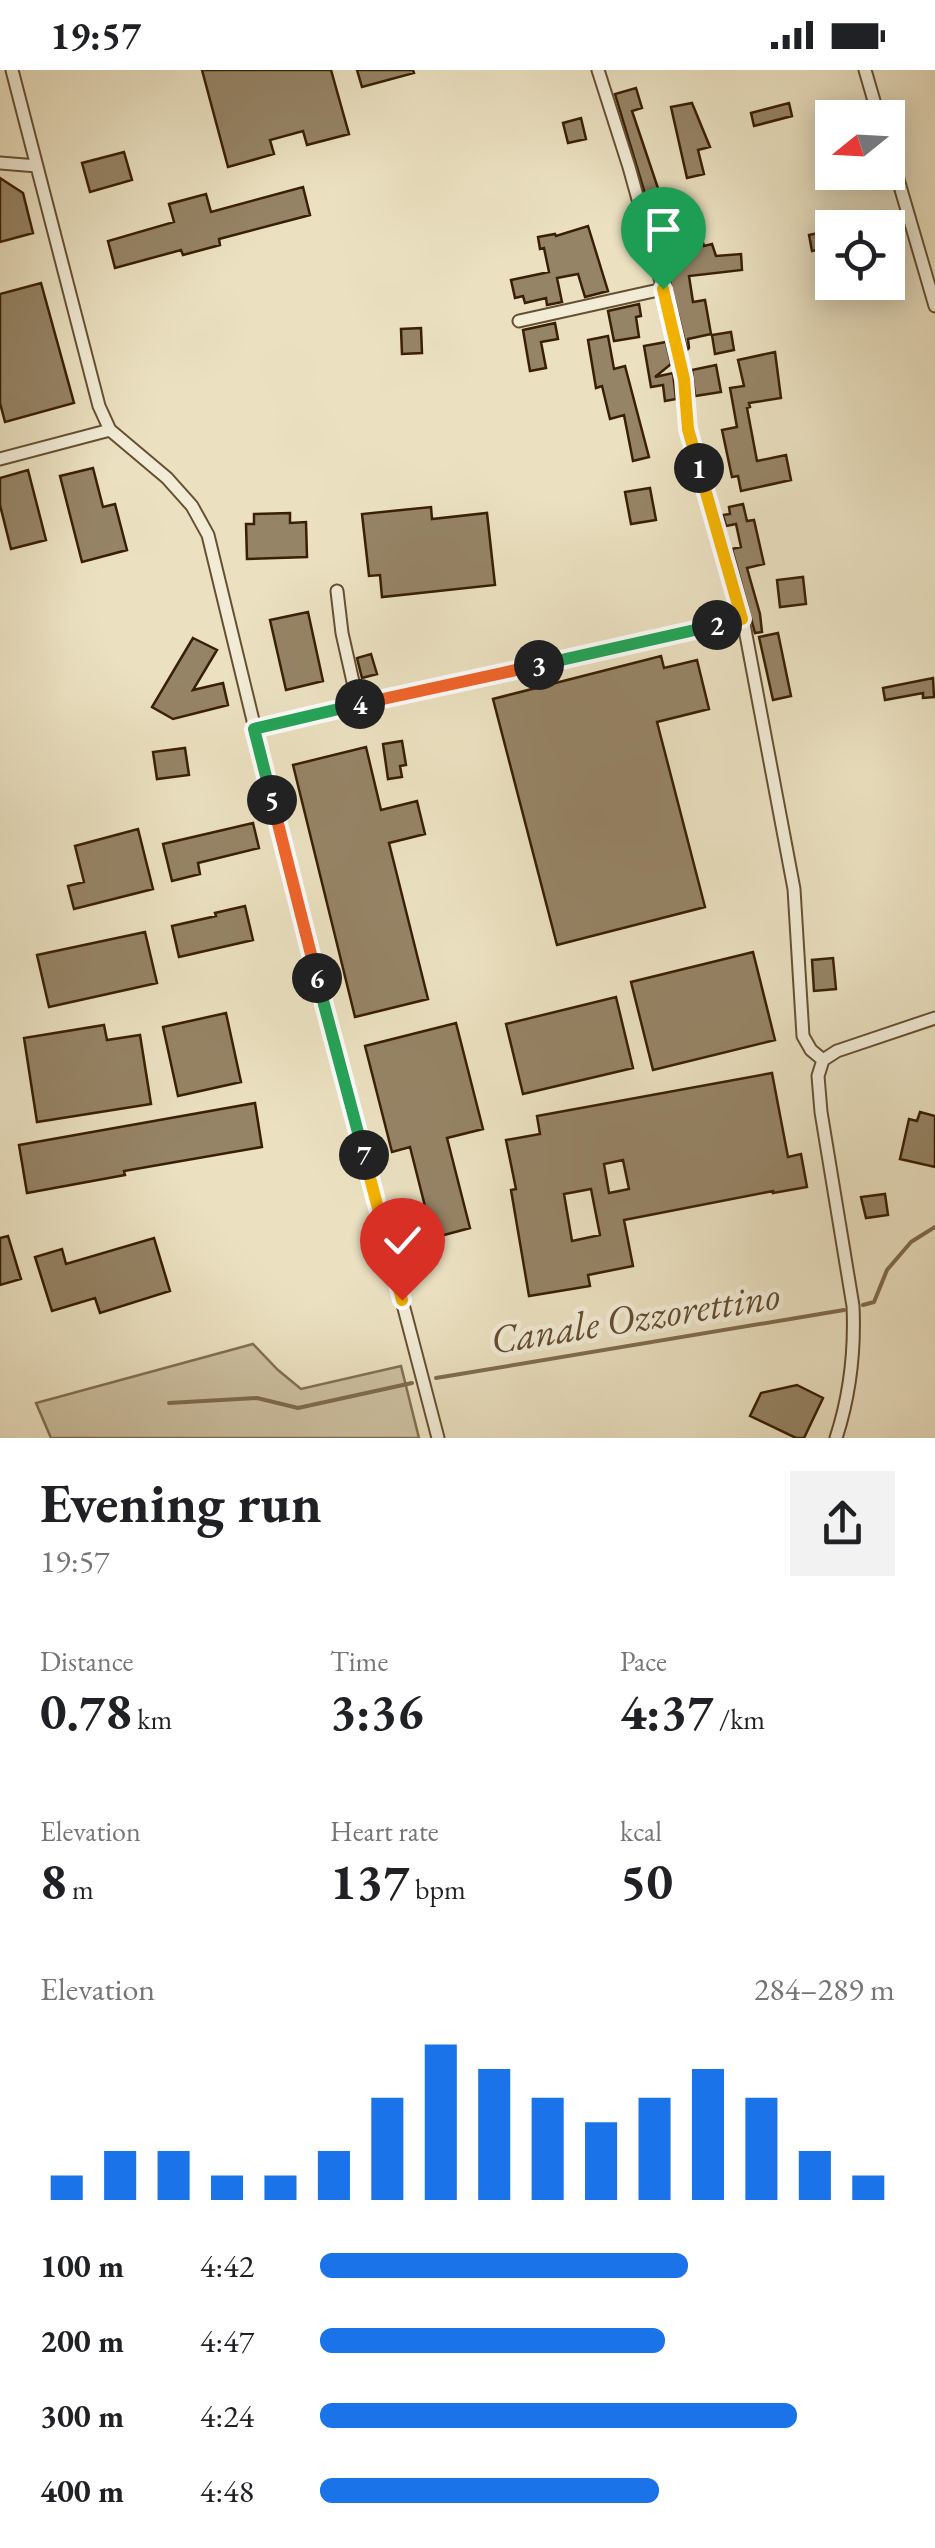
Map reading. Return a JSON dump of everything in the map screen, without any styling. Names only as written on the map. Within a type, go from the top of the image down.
[{"type":"street","points":[[12,70],[100,406],[110,430],[166,478],[192,506],[208,535],[254,729],[438,1438]]},
{"type":"street","points":[[598,70],[663,289],[684,379],[688,429],[742,619],[794,888],[803,1036],[811,1050],[824,1060]]},
{"type":"street","points":[[864,70],[873,100]]},
{"type":"street","points":[[0,163],[37,166]]},
{"type":"street","points":[[901,190],[935,306]]},
{"type":"street","points":[[519,321],[663,289]]},
{"type":"street","points":[[0,460],[110,430]]},
{"type":"street","points":[[338,591],[342,633],[358,704]]},
{"type":"street","points":[[254,729],[742,619]]},
{"type":"street","points":[[836,1438],[852,1364],[854,1322],[818,1076],[824,1060],[837,1050],[935,1018]]},
{"type":"shaded area","points":[[253,1344],[301,1389],[401,1366],[419,1438],[51,1438],[36,1403]]},
{"type":"building","points":[[202,70],[331,70],[349,134],[307,145],[303,131],[270,140],[274,154],[228,167]]},
{"type":"building","points":[[357,70],[413,70],[414,73],[362,87]]},
{"type":"building","points":[[636,88],[642,108],[632,111],[667,215],[653,220],[615,94]]},
{"type":"building","points":[[692,103],[710,147],[698,150],[704,174],[687,178],[671,107]]},
{"type":"building","points":[[789,103],[792,116],[754,126],[751,113]]},
{"type":"building","points":[[581,118],[586,139],[568,143],[563,123]]},
{"type":"building","points":[[124,152],[132,180],[90,192],[82,163]]},
{"type":"building","points":[[0,178],[23,193],[33,233],[0,242]]},
{"type":"building","points":[[303,187],[310,215],[219,239],[220,245],[183,255],[181,250],[115,268],[108,241],[174,222],[169,204],[206,194],[211,212]]},
{"type":"building","points":[[697,221],[704,246],[712,244],[716,256],[741,254],[742,270],[689,276],[693,302],[705,300],[711,334],[688,339],[687,350],[666,265],[676,264],[666,230]]},
{"type":"building","points":[[588,226],[608,291],[585,297],[578,274],[557,278],[562,302],[547,305],[546,298],[525,303],[523,296],[515,298],[511,280],[549,272],[538,237]]},
{"type":"building","points":[[815,234],[815,250],[812,251],[809,235]]},
{"type":"building","points":[[41,283],[74,403],[5,422],[0,403],[0,294]]},
{"type":"building","points":[[639,304],[639,337],[614,341],[608,311]]},
{"type":"building","points":[[555,323],[558,339],[541,342],[546,368],[530,371],[523,330]]},
{"type":"building","points":[[421,328],[422,353],[402,354],[401,329]]},
{"type":"building","points":[[731,332],[734,350],[715,354],[712,335]]},
{"type":"building","points":[[608,336],[614,369],[625,366],[649,457],[633,461],[624,415],[610,419],[602,386],[596,388],[588,340]]},
{"type":"building","points":[[666,342],[671,364],[655,377],[673,373],[676,399],[665,401],[663,385],[651,387],[644,346]]},
{"type":"building","points":[[775,352],[781,398],[749,403],[747,408],[757,461],[786,455],[791,480],[741,491],[738,476],[732,477],[722,430],[737,427],[730,388],[744,386],[738,360]]},
{"type":"building","points":[[716,365],[721,392],[695,396],[692,370]]},
{"type":"building","points":[[93,468],[103,507],[115,504],[127,550],[82,562],[60,476]]},
{"type":"building","points":[[28,470],[46,540],[11,549],[0,505],[0,478]]},
{"type":"building","points":[[650,488],[656,520],[631,524],[625,492]]},
{"type":"building","points":[[743,504],[747,521],[754,520],[764,564],[747,568],[760,614],[762,632],[755,633],[732,549],[741,547],[736,524],[726,526],[723,515],[730,514],[729,507]]},
{"type":"building","points":[[431,507],[432,519],[487,513],[495,585],[382,597],[380,575],[369,576],[362,514]]},
{"type":"building","points":[[290,513],[290,523],[306,522],[307,557],[247,559],[246,524],[254,524],[254,514]]},
{"type":"building","points":[[803,577],[806,604],[780,607],[777,580]]},
{"type":"building","points":[[308,612],[323,681],[286,690],[270,620]]},
{"type":"building","points":[[778,633],[791,696],[773,700],[759,637]]},
{"type":"building","points":[[193,638],[217,650],[193,690],[223,683],[228,705],[173,719],[152,707]]},
{"type":"building","points":[[371,654],[377,674],[362,678],[357,658]]},
{"type":"building","points":[[661,656],[664,668],[697,660],[709,709],[657,722],[705,907],[557,945],[493,699]]},
{"type":"building","points":[[933,678],[934,697],[923,698],[923,693],[885,700],[883,688]]},
{"type":"building","points":[[402,741],[406,765],[400,766],[402,777],[388,779],[383,744]]},
{"type":"building","points":[[366,747],[381,810],[417,801],[425,834],[389,843],[428,999],[355,1017],[293,765]]},
{"type":"building","points":[[185,748],[189,775],[157,779],[153,752]]},
{"type":"building","points":[[253,823],[259,848],[198,863],[200,874],[172,881],[163,844]]},
{"type":"building","points":[[138,829],[153,889],[74,909],[68,886],[84,882],[75,846]]},
{"type":"building","points":[[245,906],[253,940],[179,957],[172,926]]},
{"type":"building","points":[[145,932],[157,983],[49,1007],[37,955]]},
{"type":"building","points":[[753,952],[775,1040],[653,1070],[631,982]]},
{"type":"building","points":[[833,958],[836,989],[814,991],[812,960]]},
{"type":"building","points":[[616,997],[633,1068],[523,1094],[506,1024]]},
{"type":"building","points":[[226,1013],[241,1082],[178,1096],[163,1027]]},
{"type":"building","points":[[456,1023],[483,1129],[447,1138],[470,1228],[433,1238],[410,1147],[392,1152],[365,1046]]},
{"type":"building","points":[[104,1025],[107,1040],[140,1035],[151,1104],[37,1122],[24,1038]]},
{"type":"building","points":[[772,1073],[788,1157],[801,1154],[807,1187],[624,1220],[633,1266],[588,1275],[590,1286],[529,1296],[506,1140],[540,1134],[537,1116]],"holes":[[[623,1160],[629,1189],[609,1193],[604,1164]],[[591,1189],[600,1235],[572,1241],[564,1194]]]},
{"type":"building","points":[[255,1103],[262,1147],[27,1193],[19,1145]]},
{"type":"building","points":[[920,1112],[935,1116],[935,1167],[900,1159],[909,1119],[917,1121]]},
{"type":"building","points":[[885,1194],[888,1215],[866,1218],[861,1197]]},
{"type":"building","points":[[8,1236],[21,1279],[0,1285],[0,1238]]},
{"type":"building","points":[[154,1238],[170,1291],[100,1313],[95,1298],[52,1311],[35,1257],[62,1249],[66,1264]]},
{"type":"building","points":[[797,1385],[823,1398],[804,1438],[796,1438],[750,1416],[761,1393]]},
{"type":"waterway","name":"Canale Ozzorettino","points":[[863,1305],[874,1302],[887,1270],[911,1242],[935,1227]]},
{"type":"waterway","name":"Canale Ozzorettino","points":[[436,1378],[844,1310]]},
{"type":"waterway","name":"Canale Ozzorettino","points":[[169,1403],[257,1398],[298,1408],[412,1383]]},
{"type":"route","points":[[402,1300],[254,729],[742,619],[688,429],[684,379],[663,289]]}]
